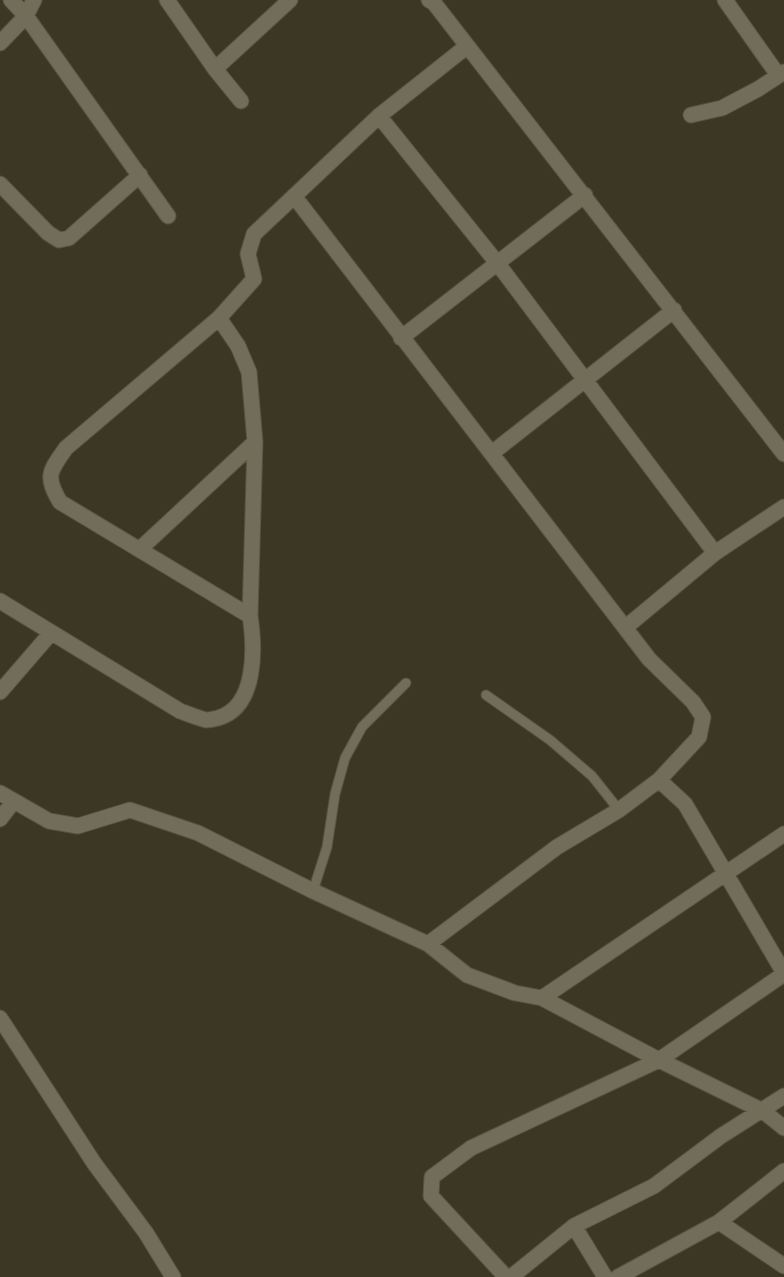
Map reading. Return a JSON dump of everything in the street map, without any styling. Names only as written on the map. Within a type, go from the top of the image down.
[{"type":"street","points":[[11,0],[26,16],[168,216]]},
{"type":"street","points":[[0,43],[26,16],[34,0]]},
{"type":"street","points":[[167,0],[215,69],[241,101]]},
{"type":"street","points":[[215,69],[290,0]]},
{"type":"street","points":[[429,0],[434,3],[466,47],[585,195],[784,454]]},
{"type":"street","points":[[691,115],[722,108],[781,74],[725,0]]},
{"type":"street","points":[[250,616],[60,502],[50,485],[52,468],[66,448],[219,318],[254,279],[248,254],[254,234],[379,116],[466,47]]},
{"type":"street","points":[[379,116],[498,264],[715,553]]},
{"type":"street","points":[[0,184],[48,233],[60,240],[69,238],[140,175]]},
{"type":"street","points":[[401,338],[585,195]]},
{"type":"street","points":[[294,196],[649,659],[694,702],[703,717],[699,737],[659,780],[619,810],[557,847],[428,944]]},
{"type":"street","points":[[492,453],[674,310]]},
{"type":"street","points":[[0,601],[180,711],[208,720],[229,714],[244,697],[250,673],[253,634],[250,616],[255,442],[249,372],[238,346],[219,318]]},
{"type":"street","points":[[140,549],[255,442]]},
{"type":"street","points":[[626,627],[715,553],[784,507]]},
{"type":"street","points":[[0,692],[51,632]]},
{"type":"street","points":[[506,1277],[431,1196],[432,1177],[471,1148],[659,1060],[784,974],[685,804],[659,780]]},
{"type":"street","points":[[0,793],[49,821],[78,826],[130,810],[198,833],[313,891],[428,944],[467,975],[515,993],[542,998],[659,1060],[763,1111],[784,1128]]},
{"type":"street","points":[[0,819],[14,801]]},
{"type":"street","points":[[542,998],[784,834]]},
{"type":"street","points":[[0,1018],[94,1163],[146,1233],[174,1277]]},
{"type":"street","points":[[511,1277],[574,1226],[654,1186],[721,1136],[784,1096]]},
{"type":"street","points":[[618,1277],[719,1222],[784,1171]]},
{"type":"street","points":[[719,1222],[784,1266]]},
{"type":"street","points":[[574,1226],[604,1277]]},
{"type":"lane","points":[[313,891],[327,847],[335,794],[346,758],[362,727],[406,683]]},
{"type":"lane","points":[[486,695],[550,740],[592,776],[619,810]]}]
